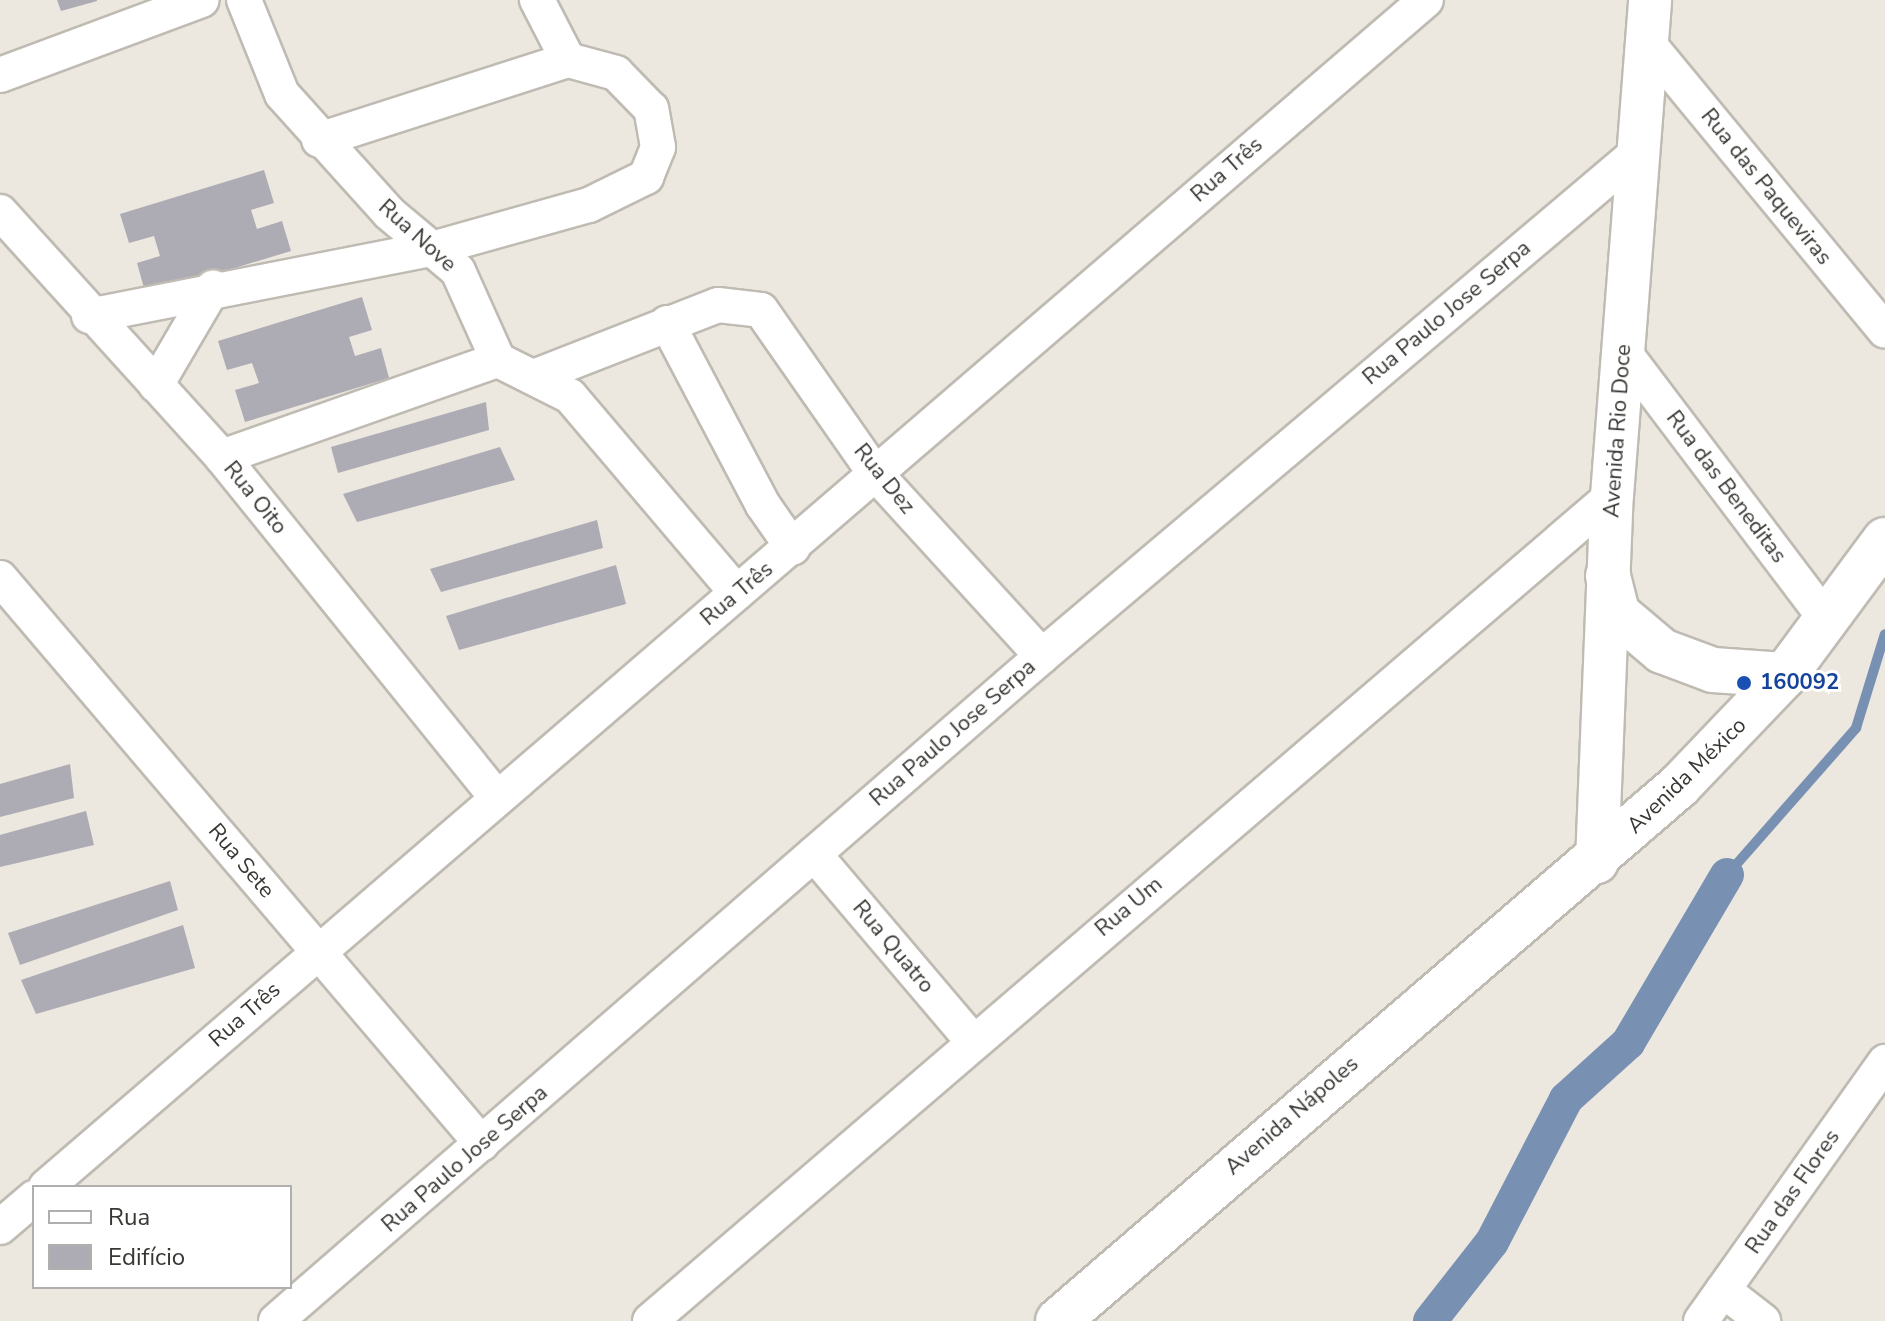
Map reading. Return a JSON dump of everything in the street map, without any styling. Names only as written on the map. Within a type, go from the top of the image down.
[{"type":"main road","name":"Avenida México","points":[[1531,919],[1597,862],[1785,675],[1828,622],[1885,540]]},
{"type":"main road","points":[[1608,576],[1617,613],[1662,651],[1713,670],[1785,675]]},
{"type":"main road","name":"Avenida Nápoles","points":[[1058,1321],[1336,1076],[1531,919]]},
{"type":"street","points":[[0,75],[202,0]]},
{"type":"street","name":"Rua Nove","points":[[244,0],[282,94],[319,140],[435,248],[470,290],[498,360]]},
{"type":"street","points":[[537,0],[568,60]]},
{"type":"street","name":"Rua Três","points":[[48,1185],[496,796],[793,548],[874,472],[1426,0]]},
{"type":"street","name":"Avenida Rio Doce","points":[[1597,862],[1612,496],[1650,0]]},
{"type":"street","name":"Rua das Paqueviras","points":[[1647,42],[1885,331]]},
{"type":"street","points":[[89,316],[213,288],[435,248],[589,205],[646,177],[658,147],[651,109],[616,73],[568,60],[319,140]]},
{"type":"street","name":"Rua Paulo Jose Serpa","points":[[276,1321],[1042,656],[1637,153]]},
{"type":"street","name":"Rua Oito","points":[[0,212],[89,316],[222,457],[496,796]]},
{"type":"street","points":[[156,385],[213,288]]},
{"type":"street","name":"Rua Dez","points":[[667,323],[734,303],[771,320],[874,472],[1042,656]]},
{"type":"street","points":[[536,376],[667,323],[763,505],[793,548]]},
{"type":"street","name":"Rua das Beneditas","points":[[1624,352],[1828,622]]},
{"type":"street","points":[[222,457],[498,360],[536,376],[570,396],[737,593]]},
{"type":"street","name":"Rua Um","points":[[650,1321],[972,1040],[1612,496]]},
{"type":"street","name":"Rua Sete","points":[[0,578],[482,1144]]},
{"type":"street","name":"Rua Quatro","points":[[814,854],[972,1040]]},
{"type":"street","name":"Rua das Flores","points":[[1701,1321],[1885,1062]]},
{"type":"street","points":[[0,1227],[32,1200]]},
{"type":"street","points":[[1723,1290],[1763,1321]]},
{"type":"building","points":[[57,0],[97,0],[97,1],[61,11]]},
{"type":"building","points":[[264,170],[274,203],[251,210],[257,229],[282,221],[291,251],[146,295],[137,263],[160,256],[154,236],[129,243],[120,214]]},
{"type":"building","points":[[362,297],[372,330],[349,337],[355,356],[381,348],[389,378],[245,422],[235,390],[259,383],[252,363],[227,370],[218,341]]},
{"type":"building","points":[[486,402],[489,430],[338,473],[331,447]]},
{"type":"building","points":[[500,447],[515,480],[357,522],[343,494]]},
{"type":"building","points":[[597,520],[603,548],[441,592],[430,569]]},
{"type":"building","points":[[616,565],[626,604],[459,650],[446,616]]},
{"type":"building","points":[[70,764],[74,798],[0,817],[0,784]]},
{"type":"building","points":[[86,811],[94,845],[0,867],[0,835]]},
{"type":"building","points":[[170,881],[178,910],[20,965],[8,933]]},
{"type":"building","points":[[183,925],[195,968],[36,1014],[21,980]]},
{"type":"waterway","points":[[1727,875],[1856,728],[1885,634]]},
{"type":"waterway","points":[[1430,1321],[1492,1242],[1566,1099],[1628,1043],[1727,875]]},
{"type":"place","name":"160092","points":[[1744,683]]}]
